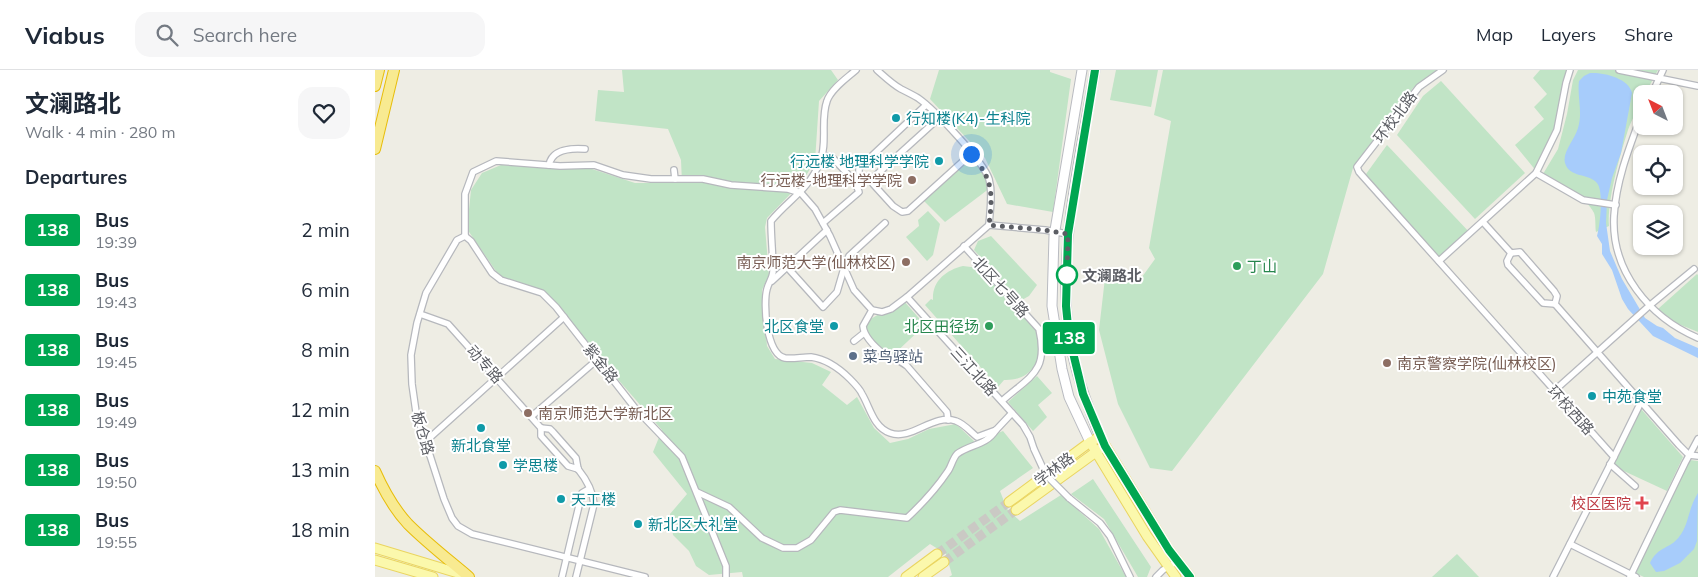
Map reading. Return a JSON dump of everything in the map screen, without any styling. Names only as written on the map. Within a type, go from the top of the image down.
[{"type":"highway","points":[[375,86],[379,70]]},
{"type":"highway","points":[[375,124],[392,70]]},
{"type":"highway","points":[[375,149],[392,70]]},
{"type":"highway","points":[[375,471],[383,488],[406,522],[470,577]]},
{"type":"main road","points":[[375,133],[392,70]]},
{"type":"main road","points":[[1081,70],[1050,231],[1052,306],[1056,338],[1069,397],[1095,452],[1147,536],[1176,577]]},
{"type":"main road","points":[[1095,70],[1068,234],[1066,306],[1069,336],[1083,394],[1100,437],[1169,550],[1190,577]]},
{"type":"main road","name":"学林路","points":[[1009,502],[1090,442],[1100,437]]},
{"type":"main road","name":"学林路","points":[[1016,510],[1105,446]]},
{"type":"main road","points":[[375,548],[470,577]]},
{"type":"main road","points":[[906,577],[937,554]]},
{"type":"main road","points":[[375,560],[433,577]]},
{"type":"main road","points":[[923,577],[944,562]]},
{"type":"street","points":[[856,70],[827,99],[824,116],[822,156],[812,177],[801,193],[771,221],[773,274],[769,284],[766,303],[767,325],[772,345],[776,353],[783,358],[812,357],[829,362],[849,378],[862,392],[878,425],[890,433],[908,433],[933,423],[948,420],[957,421],[977,437],[996,430]]},
{"type":"street","points":[[465,236],[465,194],[473,172],[496,161],[549,165],[594,165],[623,175],[651,179],[703,179],[731,186],[788,189],[801,193],[815,209],[827,230],[854,290],[872,310],[882,312],[891,309],[989,225],[991,205],[988,178],[983,168],[926,105],[891,82],[877,70]]},
{"type":"street","name":"环校北路","points":[[1359,172],[1357,167],[1419,86],[1443,70]]},
{"type":"street","points":[[1439,262],[1536,174],[1557,130],[1566,83],[1571,70]]},
{"type":"street","points":[[1619,70],[1698,86]]},
{"type":"street","points":[[1656,85],[1663,70]]},
{"type":"street","points":[[855,182],[859,176],[859,168],[926,105]]},
{"type":"street","points":[[939,118],[874,177],[873,184],[889,202],[902,212],[907,211],[971,154]]},
{"type":"street","points":[[1634,135],[1619,183],[1614,217],[1616,244],[1624,269],[1646,308],[1698,338]]},
{"type":"street","points":[[549,165],[556,153],[573,148],[585,149]]},
{"type":"street","points":[[822,156],[831,156],[855,182],[859,192],[823,223]]},
{"type":"street","points":[[674,170],[675,179]]},
{"type":"street","name":"环校西路","points":[[1359,172],[1614,457]]},
{"type":"street","points":[[1536,174],[1583,200],[1616,206]]},
{"type":"street","points":[[1483,222],[1511,253]]},
{"type":"street","points":[[787,267],[823,307],[837,292],[849,256],[885,223]]},
{"type":"street","points":[[989,225],[1068,234]]},
{"type":"street","points":[[769,284],[827,230]]},
{"type":"street","name":"板仓路","points":[[465,236],[457,240],[426,293],[411,355],[416,412],[425,442],[444,499],[452,518],[458,526],[472,534],[567,556]]},
{"type":"street","name":"紫金路","points":[[465,236],[471,241],[492,273],[501,280],[541,293],[565,317],[635,408],[682,457],[725,566],[726,577]]},
{"type":"street","name":"北区七号路","points":[[965,246],[1039,329],[1042,343],[1042,358],[1038,369],[1001,401]]},
{"type":"street","points":[[1511,253],[1517,252],[1522,254],[1554,291],[1557,296],[1555,304]]},
{"type":"street","points":[[1511,253],[1507,261],[1508,265],[1521,280],[1543,303],[1555,304],[1689,455],[1698,456]]},
{"type":"street","points":[[1554,391],[1646,308],[1693,269]]},
{"type":"street","name":"三江北路","points":[[907,297],[1031,436],[1034,449],[1046,475],[1069,498],[1100,523],[1110,536],[1130,577]]},
{"type":"street","points":[[872,310],[863,326],[864,333],[887,357],[900,360],[907,366],[947,412],[948,420]]},
{"type":"street","name":"动专路","points":[[420,314],[448,324],[541,428]]},
{"type":"street","points":[[425,442],[565,317]]},
{"type":"street","points":[[854,341],[864,333]]},
{"type":"street","points":[[532,416],[598,360]]},
{"type":"street","points":[[1553,577],[1641,402]]},
{"type":"street","points":[[697,492],[729,507],[762,538],[783,548],[797,548],[811,540],[834,512],[840,510],[907,518],[935,488],[949,470],[956,455],[991,438],[1012,413]]},
{"type":"street","points":[[576,577],[594,504],[594,495],[589,490],[586,479],[578,468],[576,458],[550,429],[541,428],[541,436],[568,466],[578,468]]},
{"type":"street","points":[[1570,544],[1632,576],[1698,439]]},
{"type":"street","points":[[1610,464],[1635,486]]},
{"type":"street","points":[[562,577],[582,493],[589,490]]},
{"type":"street","points":[[567,556],[645,577]]},
{"type":"street","points":[[1156,577],[1163,570],[1178,561]]},
{"type":"green space","points":[[622,70],[831,70],[838,80],[819,101],[815,161],[802,182],[767,218],[765,227],[769,275],[762,290],[767,346],[775,359],[812,363],[831,372],[822,385],[847,405],[857,397],[874,428],[890,443],[908,439],[929,429],[956,424],[975,442],[1003,431],[1033,468],[1000,491],[1007,509],[1020,521],[1061,495],[1099,529],[1126,577],[949,577],[952,575],[946,554],[930,544],[888,577],[743,577],[742,572],[709,575],[696,566],[689,551],[673,535],[670,514],[687,494],[653,452],[662,430],[541,291],[500,277],[467,229],[471,190],[482,173],[501,165],[592,169],[635,183],[682,183],[681,160],[668,129],[595,121],[598,90],[624,92]]},
{"type":"green space","points":[[939,70],[1050,70],[1050,72],[1071,79],[1053,212],[1007,204],[985,158],[930,99]]},
{"type":"green space","points":[[1116,70],[1158,70],[1151,107],[1110,100]]},
{"type":"green space","name":"丁山","points":[[1163,70],[1437,70],[1413,88],[1353,168],[1323,274],[1172,471],[1150,468],[1118,404],[1099,330],[1105,278],[1142,277],[1155,259],[1149,248],[1171,121],[1154,115]]},
{"type":"green space","points":[[1540,70],[1570,70],[1558,126],[1537,172],[1515,145],[1544,119],[1534,107],[1547,94],[1533,78]]},
{"type":"green space","points":[[1578,70],[1658,70],[1650,85],[1633,85],[1633,119],[1628,130],[1612,191],[1609,226],[1596,232],[1595,215],[1591,207],[1579,196],[1543,174],[1558,149],[1573,80]]},
{"type":"green space","points":[[1441,81],[1525,173],[1475,219],[1397,135],[1423,96]]},
{"type":"green space","points":[[1387,145],[1471,234],[1441,261],[1366,174]]},
{"type":"green space","points":[[971,154],[984,168],[990,188],[945,222],[922,199]]},
{"type":"green space","points":[[928,211],[940,224],[933,255],[927,261],[906,237],[919,226],[918,220]]},
{"type":"green space","points":[[991,236],[1037,285],[1029,296],[1020,301],[974,250],[978,241]]},
{"type":"green space","name":"北区田径场","points":[[963,266],[979,268],[985,272],[1038,331],[1039,350],[1035,366],[1023,376],[1004,380],[998,387],[925,305],[931,299],[933,300],[935,287],[941,277],[951,270]]},
{"type":"green space","points":[[1697,274],[1698,332],[1676,323],[1658,309]]},
{"type":"green space","points":[[903,300],[925,325],[891,357],[864,333],[869,320]]},
{"type":"green space","points":[[1037,376],[1052,393],[1038,405],[1047,417],[1033,431],[1008,402]]},
{"type":"green space","points":[[1641,409],[1683,457],[1667,491],[1613,466]]},
{"type":"green space","points":[[1690,460],[1698,461],[1698,577],[1644,577],[1635,573]]},
{"type":"green space","points":[[1093,479],[1151,567],[1147,577],[1138,577],[1104,519],[1071,494]]},
{"type":"green space","points":[[1457,554],[1479,577],[1432,577]]},
{"type":"water","points":[[1590,73],[1615,77],[1626,83],[1632,93],[1621,153],[1607,200],[1606,223],[1610,251],[1622,279],[1645,318],[1663,328],[1675,338],[1698,348],[1698,358],[1653,336],[1628,309],[1622,299],[1612,270],[1602,254],[1602,244],[1597,236],[1601,209],[1599,187],[1593,180],[1571,171],[1565,163],[1565,154],[1579,122],[1579,81]]},
{"type":"water","points":[[1698,493],[1697,541],[1694,549],[1680,563],[1664,571],[1656,572],[1650,563],[1653,557],[1660,550],[1672,544],[1682,532]]},
{"type":"tunnel","points":[[937,554],[1009,502]]},
{"type":"tunnel","points":[[944,562],[1016,510]]},
{"type":"bus line","name":"138","points":[[1095,70],[1068,234],[1066,306],[1069,336],[1083,394],[1100,437],[1169,550],[1190,577]]},
{"type":"place","name":"行知楼(K4)-生科院","points":[[896,118]]},
{"type":"place","name":"行远楼 地理科学学院","points":[[939,161]]},
{"type":"place","name":"行远楼-地理科学学院","points":[[912,180]]},
{"type":"place","name":"南京师范大学(仙林校区)","points":[[906,262]]},
{"type":"place","name":"丁山","points":[[1237,266]]},
{"type":"place","name":"文澜路北","points":[[1067,275]]},
{"type":"place","name":"北区食堂","points":[[834,326]]},
{"type":"place","name":"北区田径场","points":[[989,326]]},
{"type":"place","name":"菜鸟驿站","points":[[853,356]]},
{"type":"place","name":"南京警察学院(仙林校区)","points":[[1387,363]]},
{"type":"place","name":"中苑食堂","points":[[1592,396]]},
{"type":"place","name":"南京师范大学新北区","points":[[528,413]]},
{"type":"place","name":"新北食堂","points":[[481,428]]},
{"type":"place","name":"学思楼","points":[[503,465]]},
{"type":"place","name":"天工楼","points":[[561,499]]},
{"type":"place","name":"校区医院","points":[[1642,503]]},
{"type":"place","name":"新北区大礼堂","points":[[638,524]]},
{"type":"route","points":[[971,154],[983,168],[988,178],[991,205],[989,225],[1068,234],[1067,275]]}]
